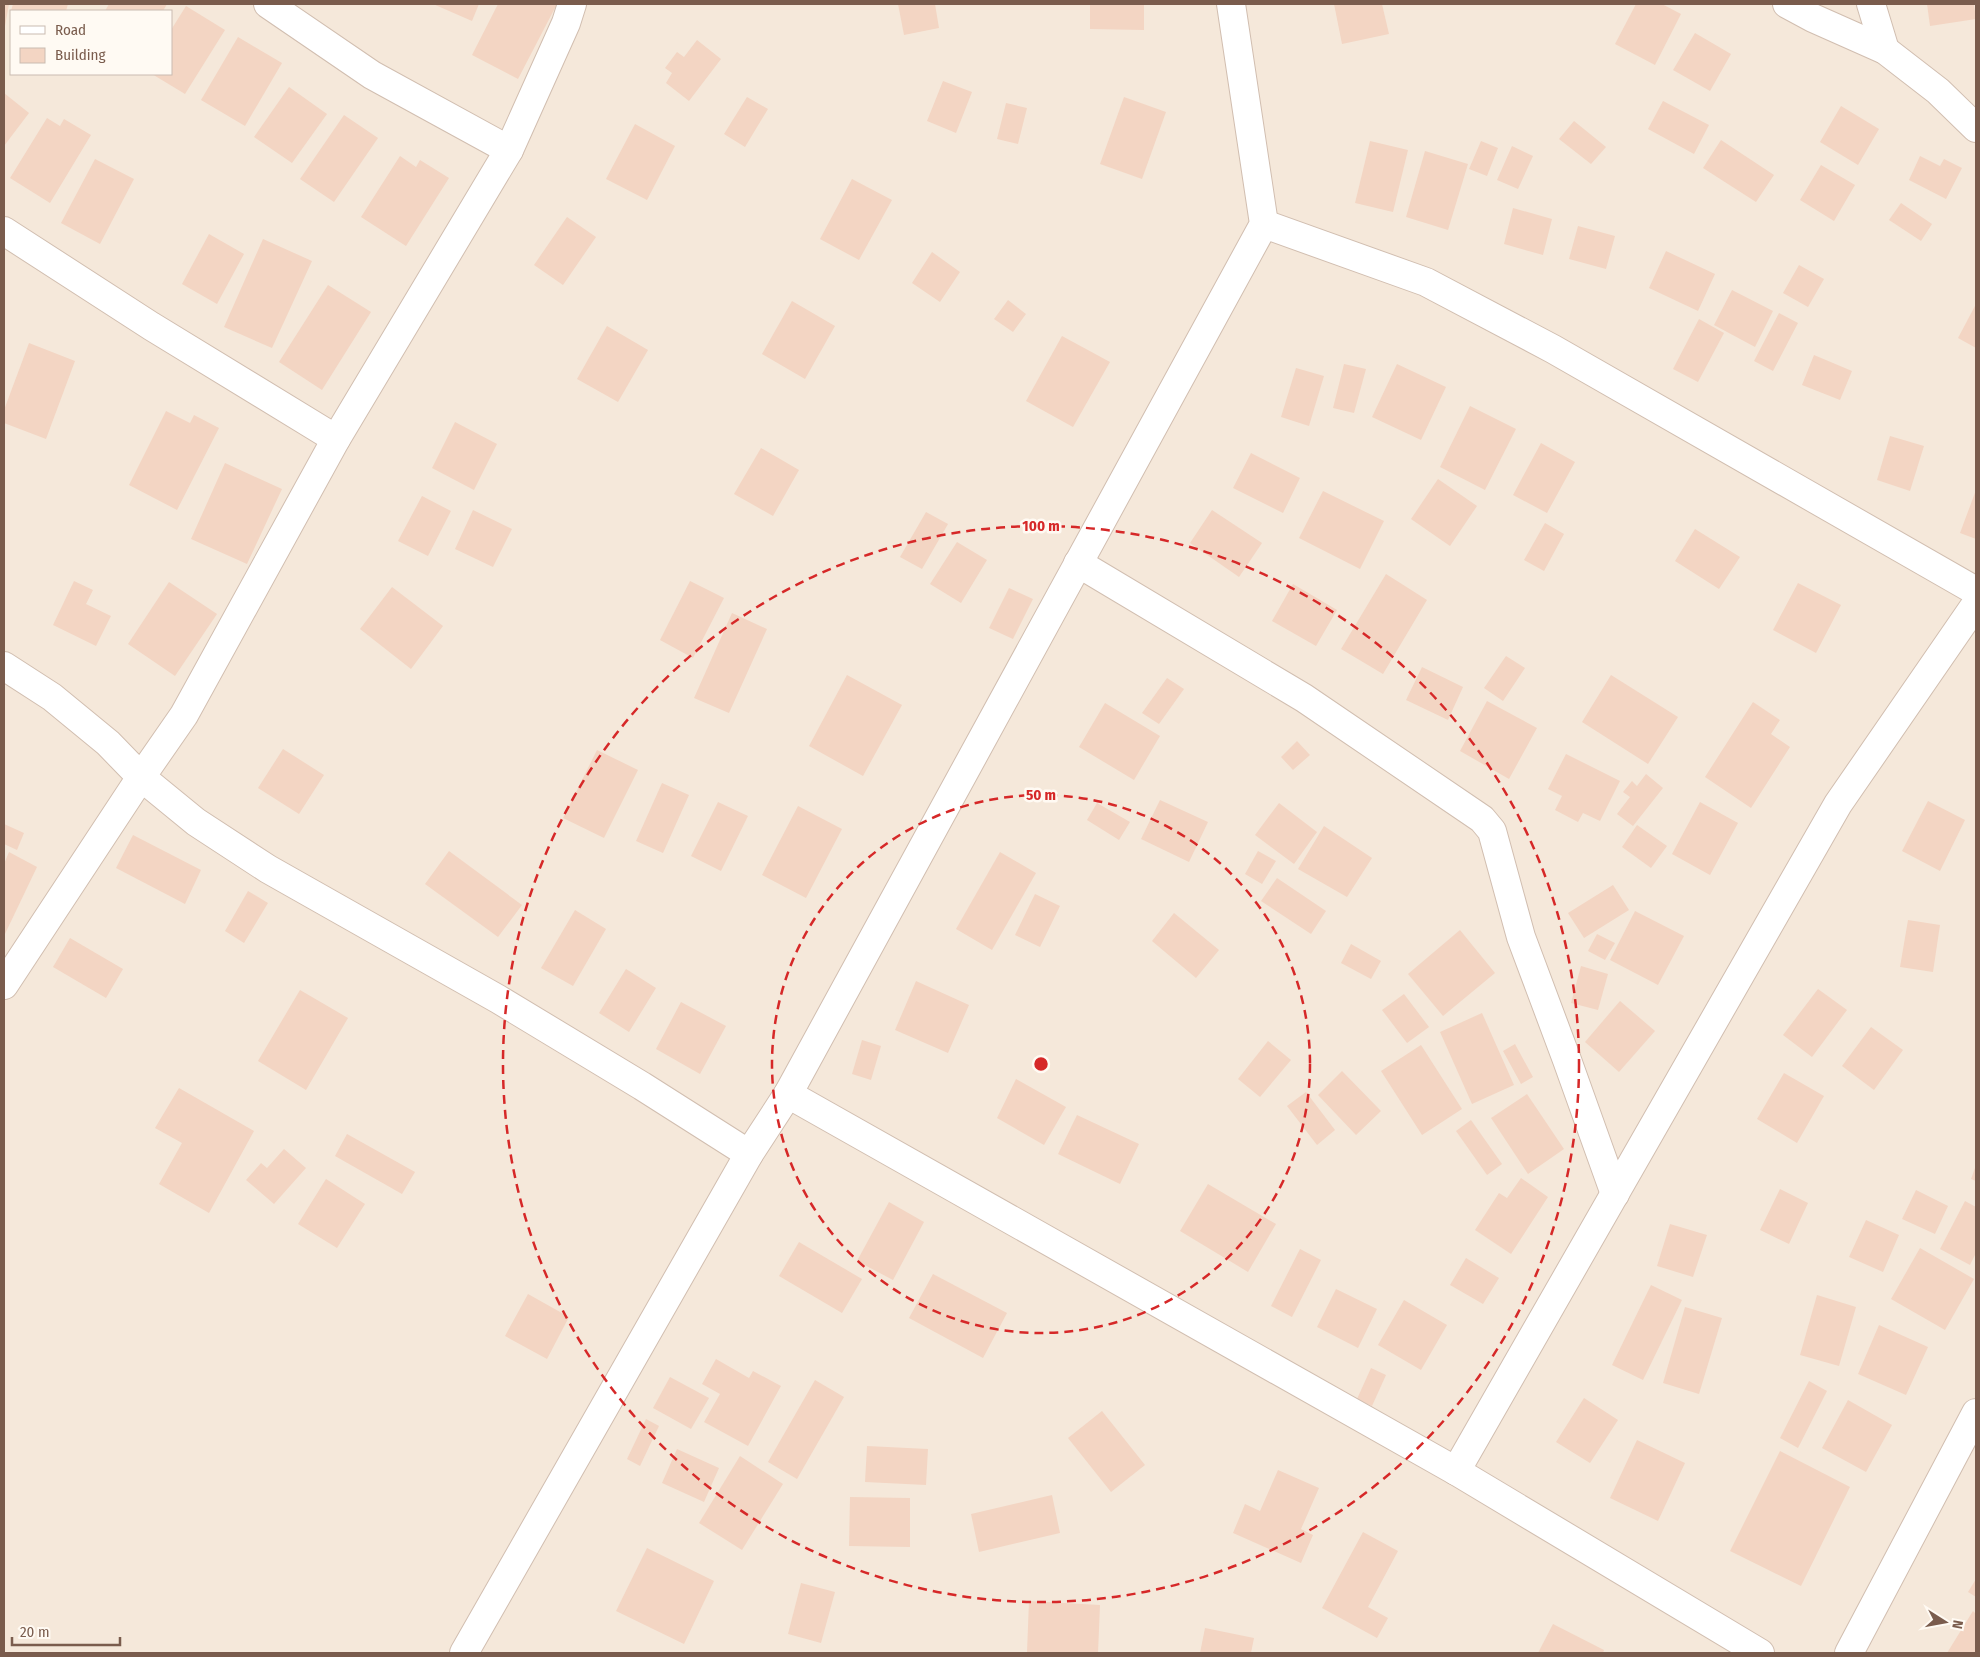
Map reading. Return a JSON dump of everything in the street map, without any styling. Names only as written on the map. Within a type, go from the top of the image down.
[{"type":"street","points":[[268,4],[372,75],[509,150]]},
{"type":"street","points":[[4,986],[141,777],[184,715],[336,439],[509,150],[566,23],[572,4]]},
{"type":"street","points":[[464,1653],[749,1154],[788,1094],[1264,224],[1230,4]]},
{"type":"street","points":[[1787,4],[1813,18],[1885,50],[1938,91],[1976,128]]},
{"type":"street","points":[[1871,4],[1885,50]]},
{"type":"street","points":[[1264,224],[1426,282],[1570,359],[1976,591]]},
{"type":"street","points":[[4,231],[151,326],[336,439]]},
{"type":"street","points":[[1078,563],[1304,698],[1482,819],[1492,831],[1521,937],[1614,1194]]},
{"type":"street","points":[[1456,1471],[1838,804],[1976,604]]},
{"type":"street","points":[[4,666],[52,697],[108,743],[141,777],[196,822],[268,870],[498,999],[642,1086],[749,1154]]},
{"type":"street","points":[[788,1094],[1456,1471],[1760,1653]]},
{"type":"street","points":[[1850,1653],[1976,1413]]},
{"type":"shaded area","points":[[4,4],[1976,4],[1976,1653],[4,1653]]},
{"type":"building","points":[[4,4],[9,4],[5,26],[4,26]]},
{"type":"building","points":[[13,4],[68,4],[66,10],[11,10]]},
{"type":"building","points":[[109,4],[167,4],[164,10],[106,10]]},
{"type":"building","points":[[433,4],[479,4],[472,21]]},
{"type":"building","points":[[498,4],[557,4],[518,79],[472,55]]},
{"type":"building","points":[[898,4],[935,4],[939,28],[904,35]]},
{"type":"building","points":[[1090,4],[1144,4],[1144,30],[1090,29]]},
{"type":"building","points":[[1334,4],[1382,4],[1389,34],[1342,44]]},
{"type":"building","points":[[1636,4],[1662,4],[1681,14],[1655,65],[1615,44]]},
{"type":"building","points":[[1927,4],[1974,4],[1976,19],[1930,26]]},
{"type":"building","points":[[186,6],[225,30],[185,94],[154,75],[172,75],[172,28]]},
{"type":"building","points":[[1695,33],[1731,54],[1710,91],[1673,70]]},
{"type":"building","points":[[238,37],[282,63],[245,126],[201,100]]},
{"type":"building","points":[[697,40],[721,59],[689,101],[666,83],[672,73],[665,68],[677,52],[684,57]]},
{"type":"building","points":[[943,81],[972,92],[956,133],[927,121]]},
{"type":"building","points":[[289,87],[327,114],[292,163],[254,137]]},
{"type":"building","points":[[4,93],[29,113],[4,146]]},
{"type":"building","points":[[747,97],[768,109],[745,147],[724,134]]},
{"type":"building","points":[[1124,97],[1166,112],[1142,179],[1100,164]]},
{"type":"building","points":[[1663,101],[1709,125],[1694,154],[1648,129]]},
{"type":"building","points":[[1006,103],[1027,108],[1018,144],[997,139]]},
{"type":"building","points":[[1841,106],[1879,129],[1858,165],[1820,142]]},
{"type":"building","points":[[344,115],[378,138],[334,202],[300,179]]},
{"type":"building","points":[[47,118],[60,126],[64,119],[91,135],[50,203],[10,178]]},
{"type":"building","points":[[1574,121],[1606,147],[1591,164],[1559,139]]},
{"type":"building","points":[[635,124],[675,146],[647,200],[606,179]]},
{"type":"building","points":[[1721,140],[1774,175],[1756,202],[1703,168]]},
{"type":"building","points":[[1370,141],[1408,150],[1393,212],[1355,203]]},
{"type":"building","points":[[1481,141],[1498,148],[1487,176],[1469,169]]},
{"type":"building","points":[[1512,146],[1533,156],[1518,189],[1497,180]]},
{"type":"building","points":[[1425,151],[1468,164],[1448,230],[1406,217]]},
{"type":"building","points":[[400,156],[416,167],[420,160],[449,178],[406,246],[361,217]]},
{"type":"building","points":[[1920,156],[1940,166],[1944,159],[1962,168],[1946,199],[1909,180]]},
{"type":"building","points":[[95,159],[134,179],[100,244],[61,223]]},
{"type":"building","points":[[1821,165],[1855,185],[1834,221],[1800,200]]},
{"type":"building","points":[[852,179],[892,200],[859,260],[820,239]]},
{"type":"building","points":[[1901,203],[1932,224],[1921,241],[1889,220]]},
{"type":"building","points":[[1513,208],[1552,219],[1543,255],[1504,244]]},
{"type":"building","points":[[567,217],[596,237],[563,285],[534,265]]},
{"type":"building","points":[[1578,226],[1615,236],[1606,269],[1569,259]]},
{"type":"building","points":[[209,234],[244,254],[217,304],[182,284]]},
{"type":"building","points":[[263,239],[312,261],[272,348],[224,327]]},
{"type":"building","points":[[1666,251],[1715,274],[1698,311],[1649,288]]},
{"type":"building","points":[[932,252],[960,272],[940,302],[912,283]]},
{"type":"building","points":[[1799,265],[1824,279],[1808,307],[1783,293]]},
{"type":"building","points":[[328,285],[371,312],[322,390],[279,362]]},
{"type":"building","points":[[1732,290],[1773,311],[1755,347],[1714,325]]},
{"type":"building","points":[[1008,300],[1026,314],[1013,332],[994,319]]},
{"type":"building","points":[[792,301],[835,326],[805,379],[762,354]]},
{"type":"building","points":[[1976,304],[1976,348],[1958,338]]},
{"type":"building","points":[[1779,313],[1798,323],[1773,371],[1754,361]]},
{"type":"building","points":[[1699,319],[1724,333],[1698,382],[1673,369]]},
{"type":"building","points":[[607,326],[648,350],[618,402],[577,379]]},
{"type":"building","points":[[1062,336],[1110,362],[1073,427],[1026,401]]},
{"type":"building","points":[[29,343],[75,361],[46,439],[4,423],[4,410]]},
{"type":"building","points":[[1814,355],[1852,371],[1840,400],[1802,385]]},
{"type":"building","points":[[1344,364],[1366,369],[1354,413],[1333,408]]},
{"type":"building","points":[[1397,364],[1446,387],[1421,440],[1372,417]]},
{"type":"building","points":[[1296,368],[1324,376],[1309,426],[1281,417]]},
{"type":"building","points":[[1470,406],[1516,429],[1485,490],[1440,467]]},
{"type":"building","points":[[166,411],[190,423],[194,415],[219,428],[177,510],[129,485]]},
{"type":"building","points":[[455,422],[497,444],[474,490],[432,468]]},
{"type":"building","points":[[1890,436],[1924,446],[1910,491],[1877,480]]},
{"type":"building","points":[[1541,443],[1575,462],[1547,513],[1513,495]]},
{"type":"building","points":[[761,448],[799,470],[773,516],[734,494]]},
{"type":"building","points":[[1251,453],[1300,478],[1283,513],[1233,488]]},
{"type":"building","points":[[225,463],[282,489],[247,564],[191,539]]},
{"type":"building","points":[[1438,479],[1477,506],[1450,546],[1411,519]]},
{"type":"building","points":[[1976,490],[1976,539],[1960,533]]},
{"type":"building","points":[[1323,491],[1384,521],[1360,569],[1299,538]]},
{"type":"building","points":[[422,496],[451,511],[428,556],[398,541]]},
{"type":"building","points":[[473,510],[512,529],[493,567],[455,549]]},
{"type":"building","points":[[1212,510],[1262,543],[1239,577],[1190,543]]},
{"type":"building","points":[[926,512],[948,524],[922,569],[900,557]]},
{"type":"building","points":[[1545,523],[1564,534],[1544,571],[1524,560]]},
{"type":"building","points":[[1695,529],[1740,557],[1719,589],[1675,561]]},
{"type":"building","points":[[957,542],[987,560],[961,603],[930,584]]},
{"type":"building","points":[[1386,574],[1427,600],[1383,674],[1341,649]]},
{"type":"building","points":[[74,581],[93,590],[86,604],[111,616],[96,646],[53,625]]},
{"type":"building","points":[[690,581],[724,598],[693,658],[660,640]]},
{"type":"building","points":[[169,582],[217,614],[175,676],[128,644]]},
{"type":"building","points":[[1798,583],[1841,605],[1816,653],[1773,630]]},
{"type":"building","points":[[1293,584],[1337,610],[1316,646],[1272,621]]},
{"type":"building","points":[[392,587],[443,626],[411,669],[360,629]]},
{"type":"building","points":[[1009,588],[1033,599],[1013,639],[989,628]]},
{"type":"building","points":[[732,613],[767,629],[729,713],[694,698]]},
{"type":"building","points":[[1506,656],[1525,668],[1503,701],[1484,688]]},
{"type":"building","points":[[1422,667],[1463,687],[1448,720],[1406,700]]},
{"type":"building","points":[[847,675],[902,705],[863,776],[809,746]]},
{"type":"building","points":[[1611,675],[1678,717],[1648,764],[1582,722]]},
{"type":"building","points":[[1167,678],[1184,689],[1159,724],[1142,713]]},
{"type":"building","points":[[1487,701],[1537,728],[1509,779],[1460,751]]},
{"type":"building","points":[[1753,702],[1780,720],[1771,734],[1790,747],[1751,808],[1705,777]]},
{"type":"building","points":[[1105,703],[1160,736],[1134,780],[1079,747]]},
{"type":"building","points":[[1297,741],[1310,755],[1293,770],[1281,757]]},
{"type":"building","points":[[283,749],[324,775],[299,814],[258,788]]},
{"type":"building","points":[[597,750],[638,770],[604,838],[563,818]]},
{"type":"building","points":[[1566,754],[1620,781],[1600,821],[1583,813],[1578,822],[1555,810],[1562,796],[1548,789]]},
{"type":"building","points":[[1646,774],[1663,788],[1633,826],[1617,814],[1630,797],[1623,792],[1632,781],[1637,786]]},
{"type":"building","points":[[662,783],[689,795],[663,853],[636,841]]},
{"type":"building","points":[[1160,800],[1208,822],[1189,862],[1141,839]]},
{"type":"building","points":[[1928,801],[1965,820],[1940,871],[1902,851]]},
{"type":"building","points":[[718,802],[748,816],[721,871],[691,856]]},
{"type":"building","points":[[1700,802],[1738,823],[1710,875],[1672,854]]},
{"type":"building","points":[[1097,803],[1130,822],[1119,840],[1087,820]]},
{"type":"building","points":[[1279,803],[1317,832],[1294,864],[1255,835]]},
{"type":"building","points":[[798,806],[842,829],[806,898],[762,875]]},
{"type":"building","points":[[4,824],[24,833],[17,850],[4,844]]},
{"type":"building","points":[[1637,825],[1667,846],[1651,868],[1622,847]]},
{"type":"building","points":[[1324,826],[1372,858],[1347,897],[1298,869]]},
{"type":"building","points":[[133,835],[201,870],[185,904],[116,868]]},
{"type":"building","points":[[449,851],[522,905],[498,937],[425,884]]},
{"type":"building","points":[[1258,851],[1276,861],[1262,884],[1245,874]]},
{"type":"building","points":[[9,852],[37,867],[4,936],[4,864]]},
{"type":"building","points":[[1000,852],[1036,873],[992,950],[956,929]]},
{"type":"building","points":[[1277,878],[1326,911],[1311,934],[1261,901]]},
{"type":"building","points":[[1613,885],[1629,910],[1584,938],[1568,913]]},
{"type":"building","points":[[248,891],[268,903],[244,943],[225,931]]},
{"type":"building","points":[[1035,894],[1060,906],[1040,947],[1015,935]]},
{"type":"building","points":[[575,910],[606,929],[573,986],[541,968]]},
{"type":"building","points":[[1635,911],[1684,936],[1658,985],[1610,960]]},
{"type":"building","points":[[1174,913],[1219,950],[1196,978],[1152,941]]},
{"type":"building","points":[[1908,920],[1940,925],[1933,972],[1900,967]]},
{"type":"building","points":[[1460,930],[1495,973],[1443,1016],[1408,974]]},
{"type":"building","points":[[1597,934],[1615,943],[1605,960],[1588,951]]},
{"type":"building","points":[[70,938],[123,969],[106,998],[53,967]]},
{"type":"building","points":[[1351,944],[1381,961],[1371,979],[1341,963]]},
{"type":"building","points":[[1581,966],[1608,974],[1598,1010],[1571,1003]]},
{"type":"building","points":[[626,969],[656,988],[629,1032],[599,1013]]},
{"type":"building","points":[[916,981],[969,1005],[948,1053],[895,1030]]},
{"type":"building","points":[[1818,989],[1847,1010],[1812,1057],[1783,1035]]},
{"type":"building","points":[[300,990],[348,1018],[306,1090],[258,1061]]},
{"type":"building","points":[[1404,994],[1429,1027],[1407,1043],[1382,1010]]},
{"type":"building","points":[[1620,1001],[1655,1031],[1619,1072],[1585,1042]]},
{"type":"building","points":[[681,1002],[726,1026],[700,1074],[656,1049]]},
{"type":"building","points":[[1482,1013],[1514,1085],[1472,1104],[1440,1032]]},
{"type":"building","points":[[1871,1027],[1903,1050],[1874,1090],[1842,1066]]},
{"type":"building","points":[[862,1040],[881,1046],[871,1080],[852,1074]]},
{"type":"building","points":[[1268,1041],[1291,1060],[1260,1097],[1238,1079]]},
{"type":"building","points":[[1515,1044],[1533,1077],[1521,1084],[1503,1051]]},
{"type":"building","points":[[1421,1045],[1462,1109],[1422,1135],[1381,1071]]},
{"type":"building","points":[[1342,1071],[1381,1111],[1356,1135],[1318,1095]]},
{"type":"building","points":[[1784,1073],[1824,1096],[1797,1143],[1757,1119]]},
{"type":"building","points":[[1016,1079],[1066,1107],[1044,1145],[997,1118]]},
{"type":"building","points":[[179,1088],[254,1131],[209,1213],[159,1184],[182,1143],[155,1128]]},
{"type":"building","points":[[1306,1092],[1335,1130],[1317,1145],[1287,1106]]},
{"type":"building","points":[[1527,1094],[1564,1149],[1528,1174],[1491,1118]]},
{"type":"building","points":[[1077,1115],[1139,1144],[1120,1184],[1058,1154]]},
{"type":"building","points":[[1471,1120],[1502,1164],[1487,1175],[1456,1131]]},
{"type":"building","points":[[347,1134],[415,1172],[402,1194],[335,1156]]},
{"type":"building","points":[[284,1149],[306,1168],[274,1204],[246,1180],[261,1163],[267,1168]]},
{"type":"building","points":[[1976,1165],[1976,1181],[1971,1179]]},
{"type":"building","points":[[1521,1178],[1548,1197],[1511,1254],[1475,1230],[1499,1193],[1507,1198]]},
{"type":"building","points":[[326,1179],[365,1204],[337,1248],[298,1224]]},
{"type":"building","points":[[1208,1184],[1276,1224],[1248,1272],[1180,1231]]},
{"type":"building","points":[[1780,1189],[1808,1203],[1789,1244],[1760,1230]]},
{"type":"building","points":[[1916,1190],[1948,1206],[1935,1234],[1902,1219]]},
{"type":"building","points":[[1965,1201],[1976,1207],[1976,1253],[1970,1265],[1940,1249]]},
{"type":"building","points":[[889,1202],[924,1222],[893,1280],[857,1261]]},
{"type":"building","points":[[1866,1220],[1899,1235],[1883,1272],[1849,1257]]},
{"type":"building","points":[[1670,1224],[1707,1235],[1693,1277],[1657,1266]]},
{"type":"building","points":[[799,1242],[862,1279],[842,1313],[779,1276]]},
{"type":"building","points":[[1920,1248],[1974,1279],[1945,1330],[1891,1299]]},
{"type":"building","points":[[1300,1249],[1321,1260],[1292,1317],[1271,1306]]},
{"type":"building","points":[[1466,1258],[1499,1278],[1483,1304],[1450,1285]]},
{"type":"building","points":[[933,1274],[1007,1313],[983,1358],[909,1318]]},
{"type":"building","points":[[1651,1285],[1682,1300],[1643,1380],[1612,1365]]},
{"type":"building","points":[[1336,1289],[1377,1309],[1358,1348],[1317,1327]]},
{"type":"building","points":[[528,1294],[569,1317],[547,1359],[505,1336]]},
{"type":"building","points":[[1817,1295],[1856,1307],[1839,1366],[1800,1355]]},
{"type":"building","points":[[1404,1300],[1447,1325],[1421,1370],[1378,1345]]},
{"type":"building","points":[[1685,1307],[1722,1318],[1699,1394],[1663,1383]]},
{"type":"building","points":[[1879,1325],[1928,1347],[1906,1395],[1858,1374]]},
{"type":"building","points":[[716,1359],[749,1378],[753,1371],[781,1386],[748,1446],[704,1422],[720,1394],[702,1384]]},
{"type":"building","points":[[1371,1368],[1386,1375],[1372,1406],[1357,1399]]},
{"type":"building","points":[[670,1377],[709,1398],[691,1429],[653,1408]]},
{"type":"building","points":[[815,1380],[844,1397],[797,1479],[768,1462]]},
{"type":"building","points":[[1809,1381],[1827,1391],[1798,1448],[1780,1438]]},
{"type":"building","points":[[1584,1398],[1618,1420],[1590,1463],[1556,1442]]},
{"type":"building","points":[[1848,1400],[1892,1425],[1866,1472],[1822,1448]]},
{"type":"building","points":[[1102,1411],[1145,1465],[1111,1492],[1068,1438]]},
{"type":"building","points":[[646,1419],[659,1426],[640,1466],[627,1459]]},
{"type":"building","points":[[1637,1440],[1685,1463],[1658,1521],[1610,1498]]},
{"type":"building","points":[[867,1446],[928,1449],[926,1485],[865,1482]]},
{"type":"building","points":[[677,1449],[719,1468],[704,1502],[662,1483]]},
{"type":"building","points":[[1780,1451],[1850,1487],[1801,1586],[1730,1551]]},
{"type":"building","points":[[740,1456],[783,1484],[742,1550],[699,1523]]},
{"type":"building","points":[[1278,1470],[1319,1488],[1301,1529],[1313,1535],[1301,1563],[1233,1533],[1245,1504],[1260,1511]]},
{"type":"building","points":[[1052,1495],[1060,1533],[979,1552],[971,1514]]},
{"type":"building","points":[[850,1497],[910,1498],[910,1547],[849,1546]]},
{"type":"building","points":[[1363,1532],[1398,1551],[1368,1607],[1388,1618],[1377,1638],[1322,1608]]},
{"type":"building","points":[[647,1548],[714,1581],[684,1644],[616,1611]]},
{"type":"building","points":[[1976,1579],[1976,1597],[1968,1592]]},
{"type":"building","points":[[801,1583],[835,1592],[821,1643],[788,1634]]},
{"type":"building","points":[[1029,1601],[1100,1605],[1098,1653],[1027,1652]]},
{"type":"building","points":[[1973,1611],[1976,1614],[1976,1653],[1947,1653]]},
{"type":"building","points":[[1553,1624],[1604,1650],[1603,1653],[1538,1653]]},
{"type":"building","points":[[1205,1628],[1254,1638],[1251,1653],[1200,1653]]}]
